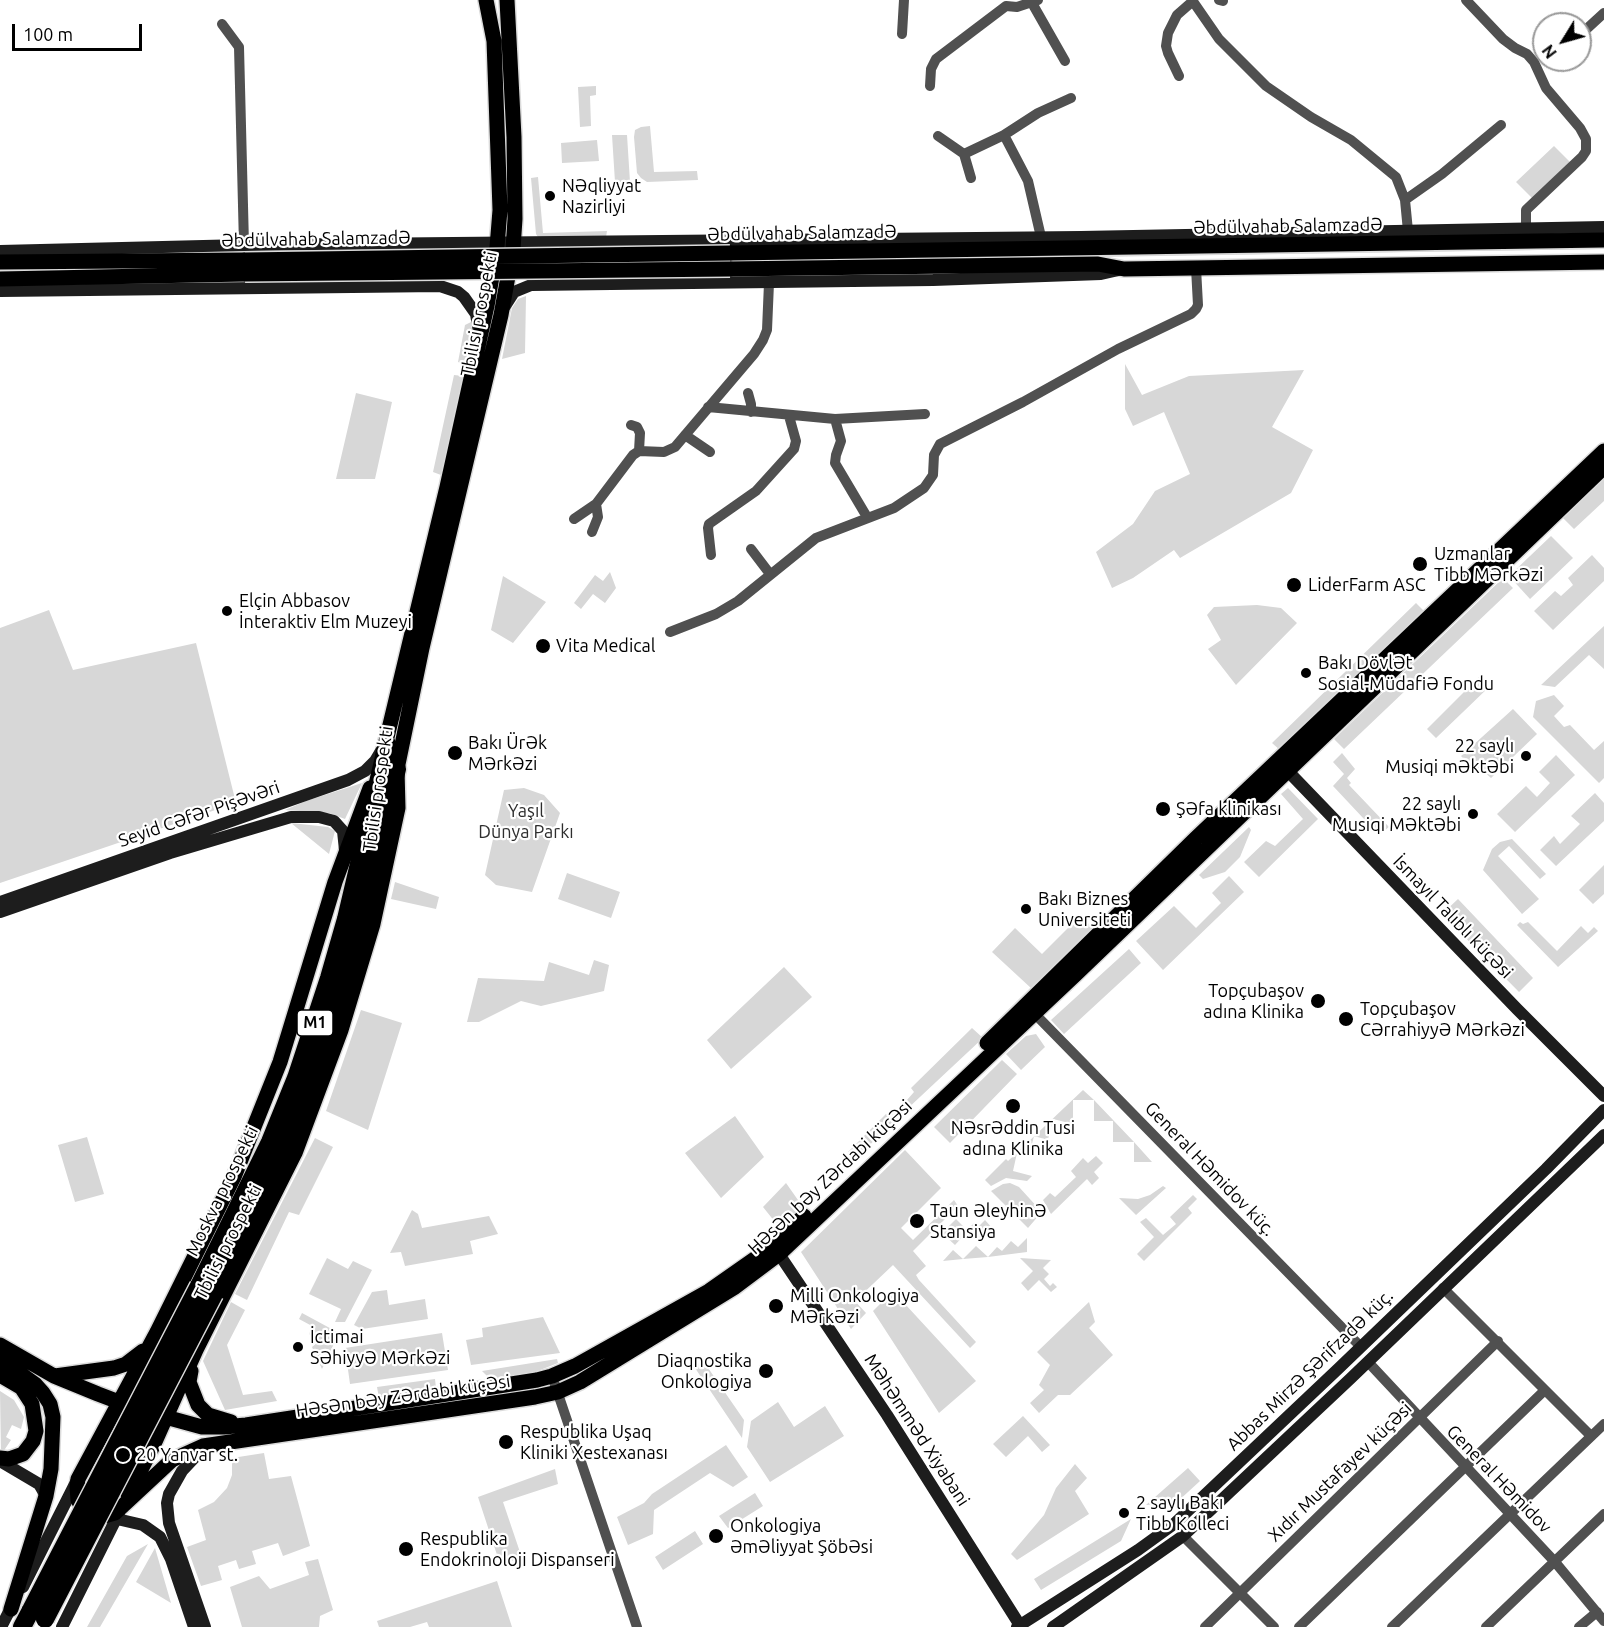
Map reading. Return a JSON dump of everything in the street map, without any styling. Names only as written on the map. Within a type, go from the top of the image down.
[{"type":"highway","name":"Moskva prospekti","points":[[206,1290],[297,1078],[344,923],[388,739]]},
{"type":"highway","name":"Moskva prospekti","points":[[22,1627],[45,1621],[206,1290],[283,1147],[330,1027],[356,939],[397,769]]},
{"type":"main road","points":[[506,244],[515,219],[514,137],[507,0]]},
{"type":"main road","points":[[491,1],[514,137]]},
{"type":"main road","points":[[491,1],[499,219],[506,244]]},
{"type":"main road","name":"Əbdülvahab Salamzadə","points":[[0,279],[422,244],[1041,237],[1604,227]]},
{"type":"main road","name":"Əbdülvahab Salamzadə","points":[[0,262],[1604,240]]},
{"type":"main road","points":[[580,243],[564,250],[559,264],[564,277],[582,284]]},
{"type":"main road","points":[[419,286],[436,280],[444,271],[446,264],[441,253],[422,244]]},
{"type":"main road","name":"Tbilisi prospekti","points":[[196,1350],[295,1153],[341,1030],[370,934],[398,808],[397,769],[422,648],[501,315],[506,244]]},
{"type":"main road","name":"Tbilisi prospekti","points":[[157,1332],[234,1177],[254,1130],[292,1025],[327,905],[388,739],[480,341],[506,244]]},
{"type":"main road","name":"Əbdülvahab Salamzadə","points":[[0,251],[245,260],[730,269],[1098,264],[1124,269]]},
{"type":"main road","name":"Əbdülvahab Salamzadə","points":[[501,315],[507,302],[521,288],[531,285],[769,283],[1101,274],[1124,269],[1604,262]]},
{"type":"main road","points":[[0,291],[419,286],[449,288],[464,297],[476,314],[480,341]]},
{"type":"main road","points":[[1283,766],[1604,451]]},
{"type":"main road","points":[[1283,766],[1604,467]]},
{"type":"main road","name":"Seyid Cəfər Pişəvəri","points":[[0,912],[170,853],[348,780],[365,771],[380,754],[388,739]]},
{"type":"main road","name":"Həsən bəy Zərdabi küçəsi","points":[[0,1345],[54,1376],[140,1410],[202,1426],[246,1425],[552,1376],[683,1307],[729,1278],[774,1244],[983,1047],[1110,932],[1283,766]]},
{"type":"main road","name":"İsmayıl Talıblı küçəsi","points":[[1283,766],[1604,1096]]},
{"type":"main road","name":"Seyid Cəfər Pişəvəri","points":[[0,903],[240,826],[291,817],[327,819],[340,826],[343,831],[345,853]]},
{"type":"main road","name":"Həsən bəy Zərdabi küçəsi","points":[[114,1513],[172,1460],[193,1449],[228,1441],[541,1396],[558,1392],[580,1382],[735,1287],[779,1254],[1034,1013],[1110,932]]},
{"type":"main road","name":"Abbas Mirzə Şərifzadə küç.","points":[[1019,1626],[1167,1530],[1383,1326],[1604,1110]]},
{"type":"main road","name":"Abbas Mirzə Şərifzadə küç.","points":[[1053,1627],[1183,1536],[1604,1135]]},
{"type":"main road","name":"Məhəmməd Xiyabani","points":[[779,1254],[887,1415],[1019,1626]]},
{"type":"main road","points":[[1383,1326],[1393,1337]]},
{"type":"main road","points":[[157,1332],[158,1348],[173,1360],[186,1359],[196,1350]]},
{"type":"main road","points":[[54,1376],[91,1372],[126,1364],[142,1353],[157,1332]]},
{"type":"main road","points":[[1,1627],[157,1332]]},
{"type":"main road","points":[[114,1513],[154,1444],[196,1350]]},
{"type":"main road","points":[[196,1350],[189,1382],[198,1405],[208,1415],[246,1425]]},
{"type":"main road","points":[[0,1359],[27,1376],[43,1393],[50,1404],[53,1417],[51,1469],[46,1496],[11,1609]]},
{"type":"main road","points":[[0,1375],[37,1398],[48,1419],[52,1440]]},
{"type":"main road","points":[[537,1380],[541,1396]]},
{"type":"main road","points":[[0,1460],[23,1454],[29,1448],[36,1431],[32,1404],[21,1387]]},
{"type":"main road","points":[[107,1424],[126,1409],[140,1410],[153,1419],[156,1426],[157,1435],[154,1444]]},
{"type":"main road","points":[[205,1627],[169,1523],[167,1503],[174,1485],[189,1463],[206,1449],[228,1441]]},
{"type":"main road","points":[[0,1460],[39,1484],[46,1496]]},
{"type":"main road","points":[[78,1479],[77,1494],[82,1507],[94,1515],[114,1513],[149,1528],[166,1546],[194,1627]]},
{"type":"main road","name":"Moskva prospekti","points":[[45,1621],[74,1604],[105,1540],[114,1513]]},
{"type":"main road","points":[[105,1540],[131,1527],[149,1528]]},
{"type":"main road","points":[[29,1576],[44,1556],[50,1552],[61,1550],[69,1552],[81,1564],[82,1572],[74,1604]]},
{"type":"street","points":[[902,34],[904,0]]},
{"type":"street","points":[[1466,0],[1503,39],[1527,54],[1534,62],[1546,88],[1580,128],[1586,139],[1586,151],[1582,157],[1526,210],[1526,227]]},
{"type":"street","points":[[1179,76],[1168,53],[1168,33],[1177,15],[1192,1],[1219,39],[1266,86],[1369,153],[1395,177],[1405,200],[1408,231]]},
{"type":"street","points":[[930,86],[931,69],[936,59],[1002,3],[1017,7],[1035,2],[1065,61]]},
{"type":"street","points":[[1592,24],[1604,13]]},
{"type":"street","name":"Əbdülvahab Salamzadə","points":[[222,24],[238,47],[245,260]]},
{"type":"street","points":[[964,154],[1004,135],[1038,113],[1071,98]]},
{"type":"street","points":[[1405,200],[1442,174],[1501,125]]},
{"type":"street","points":[[1004,135],[1028,181],[1041,237]]},
{"type":"street","points":[[938,136],[964,154],[971,178]]},
{"type":"street","points":[[670,632],[716,614],[738,601],[816,538],[894,508],[924,488],[933,475],[934,455],[940,444],[1191,314],[1198,305],[1196,268]]},
{"type":"street","points":[[574,519],[596,504],[633,455],[639,451],[664,452],[675,447],[754,354],[764,340],[767,330],[769,283]]},
{"type":"street","points":[[748,393],[751,412]]},
{"type":"street","points":[[708,407],[836,419],[924,414]]},
{"type":"street","points":[[711,555],[709,524],[756,491],[794,448],[796,441],[789,416]]},
{"type":"street","points":[[836,419],[841,441],[835,463],[867,517]]},
{"type":"street","points":[[631,425],[637,427],[640,433],[639,451]]},
{"type":"street","points":[[685,435],[710,452]]},
{"type":"street","points":[[592,532],[598,516],[596,504]]},
{"type":"street","points":[[751,549],[770,574]]},
{"type":"street","name":"General Həmidov küç.","points":[[1034,1013],[1361,1347]]},
{"type":"street","points":[[1443,1288],[1590,1436]]},
{"type":"street","name":"Xıdır Mustafayev küçəsi","points":[[1205,1627],[1498,1341]]},
{"type":"street","name":"General Həmidov","points":[[1368,1362],[1555,1562],[1604,1621]]},
{"type":"street","points":[[552,1376],[637,1627]]},
{"type":"street","points":[[1299,1627],[1545,1390]]},
{"type":"street","points":[[1392,1627],[1604,1424]]},
{"type":"street","points":[[1486,1627],[1604,1514]]},
{"type":"street","points":[[1183,1536],[1274,1627]]},
{"type":"street","points":[[1579,1627],[1597,1612]]},
{"type":"green space","points":[[596,86],[596,95],[590,96],[591,126],[580,127],[578,87]]},
{"type":"green space","points":[[650,126],[654,172],[697,171],[698,180],[647,182],[641,178],[637,173],[635,130]]},
{"type":"green space","points":[[612,135],[627,135],[630,182],[615,182]]},
{"type":"green space","points":[[597,140],[599,161],[562,163],[561,143]]},
{"type":"green space","points":[[1554,146],[1570,162],[1532,198],[1516,182]]},
{"type":"green space","points":[[538,177],[543,233],[607,231],[606,237],[538,237],[531,178]]},
{"type":"green space","points":[[1604,246],[1604,249],[587,265],[587,262]]},
{"type":"green space","points":[[526,296],[525,353],[502,359],[512,308],[518,299]]},
{"type":"green space","points":[[471,322],[473,335],[466,365],[458,362],[465,325]]},
{"type":"green space","points":[[1125,364],[1142,395],[1189,376],[1304,370],[1272,427],[1313,450],[1291,493],[1180,558],[1174,550],[1133,578],[1112,588],[1096,552],[1133,524],[1155,491],[1190,474],[1164,412],[1133,426],[1125,409]]},
{"type":"green space","points":[[454,375],[463,376],[441,475],[433,472]]},
{"type":"green space","points":[[356,393],[392,402],[375,479],[336,479]]},
{"type":"green space","points":[[1604,479],[1604,501],[1574,529],[1563,518]]},
{"type":"green space","points":[[1551,536],[1573,558],[1530,599],[1509,576]]},
{"type":"green space","points":[[1592,555],[1604,568],[1604,581],[1553,630],[1534,611],[1555,591],[1561,596],[1573,585],[1568,578]]},
{"type":"green space","points":[[610,572],[616,588],[605,603],[593,594],[581,609],[574,603],[595,575],[603,581]]},
{"type":"green space","points":[[503,576],[546,602],[513,643],[491,630]]},
{"type":"green space","points":[[1503,578],[1513,588],[1344,749],[1334,739]]},
{"type":"green space","points":[[1416,603],[1426,613],[1281,751],[1272,743]]},
{"type":"green space","points":[[1257,605],[1281,608],[1297,623],[1236,685],[1208,649],[1221,640],[1207,615],[1214,607]]},
{"type":"green space","points":[[49,610],[73,670],[196,643],[236,803],[0,883],[0,628]]},
{"type":"green space","points":[[1604,626],[1604,669],[1589,655],[1555,687],[1541,685]]},
{"type":"green space","points":[[1480,676],[1489,687],[1436,738],[1427,729]]},
{"type":"green space","points":[[1554,695],[1564,706],[1554,716],[1564,727],[1570,725],[1594,750],[1604,741],[1604,778],[1599,783],[1533,717],[1536,701]]},
{"type":"green space","points":[[1513,709],[1537,734],[1491,778],[1482,770],[1478,774],[1461,756]]},
{"type":"green space","points":[[1342,753],[1355,769],[1347,778],[1351,783],[1349,785],[1389,827],[1379,835],[1333,786],[1344,774],[1333,762]]},
{"type":"green space","points":[[1556,755],[1575,775],[1515,832],[1497,814],[1526,786],[1537,797],[1550,783],[1539,772]]},
{"type":"green space","points":[[362,783],[345,819],[329,813],[285,810],[306,801]]},
{"type":"green space","name":"Yaşıl Dünya Parkı","points":[[524,788],[544,795],[560,813],[532,892],[496,885],[485,875],[504,790]]},
{"type":"green space","points":[[1288,788],[1318,819],[1259,877],[1244,862],[1266,841],[1275,846],[1303,819],[1281,794]]},
{"type":"green space","points":[[1595,793],[1604,803],[1604,821],[1556,866],[1540,850],[1554,836],[1560,844],[1580,824],[1571,816]]},
{"type":"green space","points":[[291,823],[328,827],[335,831],[329,854]]},
{"type":"green space","points":[[1249,827],[1251,830],[1240,857],[1225,872],[1203,879],[1199,875]]},
{"type":"green space","points":[[1512,839],[1546,874],[1540,879],[1509,846],[1498,856],[1539,899],[1522,914],[1483,870],[1492,849],[1500,842]]},
{"type":"green space","points":[[1604,865],[1604,894],[1593,904],[1579,890]]},
{"type":"green space","points":[[567,873],[620,892],[611,918],[558,899]]},
{"type":"green space","points":[[1229,876],[1244,892],[1163,970],[1136,941],[1174,906],[1196,928],[1221,903],[1212,893]]},
{"type":"green space","points":[[395,882],[439,897],[436,909],[391,899]]},
{"type":"green space","points":[[1458,899],[1533,978],[1519,992],[1442,914]]},
{"type":"green space","points":[[1081,915],[1094,930],[1032,989],[992,952],[1015,928],[1042,954]]},
{"type":"green space","points":[[1520,922],[1523,924],[1528,922],[1557,951],[1581,926],[1588,933],[1594,927],[1598,931],[1558,967],[1517,925]]},
{"type":"green space","points":[[1129,949],[1141,963],[1064,1034],[1051,1020]]},
{"type":"green space","points":[[594,960],[609,965],[604,991],[541,1006],[521,1001],[479,1022],[467,1022],[478,978],[544,981],[549,962],[589,975]]},
{"type":"green space","points":[[784,967],[812,997],[731,1069],[707,1040]]},
{"type":"green space","points":[[361,1010],[402,1023],[368,1130],[326,1111]]},
{"type":"green space","points":[[972,1028],[983,1038],[905,1111],[907,1100],[914,1092],[911,1088]]},
{"type":"green space","points":[[1036,1034],[1045,1047],[1021,1070],[1006,1054],[1026,1036]]},
{"type":"green space","points":[[1002,1060],[1017,1074],[950,1143],[934,1127]]},
{"type":"green space","points":[[1083,1090],[1094,1100],[1073,1100],[1073,1124],[1053,1119],[1048,1140],[1034,1136]]},
{"type":"green space","points":[[1094,1100],[1134,1142],[1113,1142],[1113,1121],[1094,1121]]},
{"type":"green space","points":[[886,1114],[900,1114],[855,1160],[848,1152]]},
{"type":"green space","points":[[735,1116],[764,1157],[721,1198],[685,1153]]},
{"type":"green space","points":[[87,1137],[104,1194],[75,1202],[58,1145]]},
{"type":"green space","points":[[1034,1137],[1029,1156],[1017,1153],[1013,1171],[1032,1176],[1027,1181],[1006,1178],[991,1186],[985,1180],[1006,1159],[1008,1161]]},
{"type":"green space","points":[[315,1138],[333,1147],[299,1215],[289,1212],[247,1300],[235,1294]]},
{"type":"green space","points":[[1134,1142],[1152,1162],[1134,1162]]},
{"type":"green space","points":[[905,1150],[941,1188],[901,1228],[913,1240],[954,1200],[958,1206],[913,1251],[926,1266],[916,1275],[976,1342],[970,1348],[893,1265],[855,1301],[866,1313],[851,1329],[801,1252]]},
{"type":"green space","points":[[1096,1156],[1103,1163],[1094,1172],[1099,1178],[1092,1185],[1087,1179],[1051,1214],[1043,1200],[1050,1193],[1055,1197],[1076,1177],[1071,1171],[1083,1158],[1088,1163]]},
{"type":"green space","points":[[786,1183],[805,1210],[762,1248],[759,1244],[779,1227],[763,1207]]},
{"type":"green space","points":[[1010,1183],[1019,1187],[1040,1210],[1040,1214],[1028,1228],[991,1191]]},
{"type":"green space","points":[[1163,1186],[1166,1188],[1136,1215],[1119,1198],[1138,1199],[1150,1195]]},
{"type":"green space","points":[[1193,1195],[1197,1199],[1188,1208],[1192,1213],[1144,1261],[1137,1254],[1154,1237],[1140,1222],[1146,1218],[1163,1235],[1176,1224],[1170,1217]]},
{"type":"green space","points":[[412,1210],[418,1214],[422,1228],[489,1216],[498,1234],[470,1241],[473,1254],[405,1266],[401,1252],[390,1253]]},
{"type":"green space","points":[[956,1219],[967,1230],[974,1223],[978,1227],[985,1220],[993,1229],[981,1241],[974,1234],[971,1237],[966,1233],[955,1245],[942,1233]]},
{"type":"green space","points":[[1027,1238],[1027,1252],[988,1257],[997,1247],[1002,1251],[1011,1241],[1018,1247]]},
{"type":"green space","points":[[976,1246],[988,1257],[963,1259]]},
{"type":"green space","points":[[953,1250],[963,1259],[943,1261]]},
{"type":"green space","points":[[327,1258],[348,1269],[353,1261],[372,1270],[345,1322],[335,1322],[341,1309],[309,1294]]},
{"type":"green space","points":[[1020,1258],[1051,1260],[1043,1268],[1049,1274],[1044,1279],[1050,1286],[1053,1283],[1057,1287],[1051,1292],[1039,1280],[1028,1291],[1021,1283],[1033,1271]]},
{"type":"green space","points":[[387,1290],[389,1305],[425,1299],[428,1319],[362,1329],[354,1325],[372,1292]]},
{"type":"green space","points":[[893,1291],[976,1381],[939,1413],[873,1311]]},
{"type":"green space","points":[[231,1302],[245,1310],[227,1345],[243,1395],[272,1391],[277,1401],[225,1410],[203,1361]]},
{"type":"green space","points":[[1089,1302],[1095,1322],[1089,1328],[1113,1355],[1070,1395],[1058,1395],[1039,1413],[1030,1403],[1044,1390],[1039,1385],[1050,1365],[1037,1352]]},
{"type":"green space","points":[[302,1313],[339,1333],[322,1369],[312,1347],[317,1343],[309,1334],[312,1326],[299,1319]]},
{"type":"green space","points":[[543,1317],[560,1353],[471,1365],[466,1340],[483,1337],[482,1328]]},
{"type":"green space","points":[[442,1333],[448,1370],[350,1384],[345,1348]]},
{"type":"green space","points":[[557,1359],[558,1363],[535,1372],[490,1379],[482,1371]]},
{"type":"green space","points":[[704,1362],[744,1420],[742,1438],[693,1365]]},
{"type":"green space","points":[[435,1379],[436,1388],[379,1398],[377,1387]]},
{"type":"green space","points":[[0,1391],[14,1400],[24,1417],[21,1429],[12,1425],[6,1437],[11,1440],[1,1455]]},
{"type":"green space","points":[[778,1402],[794,1427],[825,1406],[844,1436],[770,1482],[747,1447],[751,1421]]},
{"type":"green space","points":[[1023,1416],[1050,1445],[1042,1452],[1028,1436],[1006,1457],[993,1444]]},
{"type":"green space","points":[[726,1445],[748,1477],[733,1487],[710,1473],[654,1510],[653,1534],[628,1545],[617,1517],[644,1503],[652,1494]]},
{"type":"green space","points":[[264,1453],[269,1479],[291,1476],[310,1546],[283,1556],[278,1543],[252,1551],[256,1564],[239,1569],[236,1560],[218,1566],[222,1580],[201,1586],[187,1547],[206,1540],[198,1510],[214,1502],[227,1488],[232,1475],[232,1458]]},
{"type":"green space","points":[[1075,1464],[1087,1478],[1075,1491],[1089,1514],[1017,1560],[1011,1554],[1044,1515],[1056,1488]]},
{"type":"green space","points":[[1188,1468],[1200,1481],[1176,1503],[1146,1505]]},
{"type":"green space","points":[[555,1469],[558,1484],[503,1502],[522,1558],[500,1564],[478,1497]]},
{"type":"green space","points":[[755,1493],[763,1506],[728,1528],[719,1516]]},
{"type":"green space","points":[[1131,1519],[1121,1541],[1041,1590],[1034,1579]]},
{"type":"green space","points":[[695,1531],[703,1544],[663,1570],[655,1557]]},
{"type":"green space","points":[[148,1544],[100,1627],[87,1627],[127,1556]]},
{"type":"green space","points":[[155,1548],[171,1603],[136,1582]]},
{"type":"green space","points":[[318,1559],[333,1610],[320,1616],[319,1627],[242,1627],[230,1587],[259,1576],[270,1589],[309,1575],[305,1562]]},
{"type":"green space","points":[[497,1581],[512,1627],[429,1627],[427,1622],[410,1627],[379,1627],[377,1621]]},
{"type":"place","name":"Nəqliyyat Nazirliyi","points":[[550,196]]},
{"type":"place","name":"Uzmanlar Tibb Mərkəzi","points":[[1420,564]]},
{"type":"place","name":"LiderFarm ASC","points":[[1294,585]]},
{"type":"place","name":"Elçin Abbasov İnteraktiv Elm Muzeyi","points":[[227,611]]},
{"type":"place","name":"Vita Medical","points":[[543,646]]},
{"type":"place","name":"Bakı Dövlət Sosial-Müdafiə Fondu","points":[[1306,673]]},
{"type":"place","name":"Bakı Ürək Mərkəzi","points":[[455,753]]},
{"type":"place","name":"22 saylı Musiqi məktəbi","points":[[1526,756]]},
{"type":"place","name":"Şəfa klinikası","points":[[1163,809]]},
{"type":"place","name":"22 saylı Musiqi Məktəbi","points":[[1473,814]]},
{"type":"place","name":"Bakı Biznes Universiteti","points":[[1026,909]]},
{"type":"place","name":"Topçubaşov adına Klinika","points":[[1318,1001]]},
{"type":"place","name":"Topçubaşov Cərrahiyyə Mərkəzi","points":[[1346,1019]]},
{"type":"place","name":"Nəsrəddin Tusi adına Klinika","points":[[1013,1106]]},
{"type":"place","name":"Taun Əleyhinə Stansiya","points":[[917,1221]]},
{"type":"place","name":"Milli Onkologiya Mərkəzi","points":[[776,1306]]},
{"type":"place","name":"İctimai Səhiyyə Mərkəzi","points":[[298,1347]]},
{"type":"place","name":"Diaqnostika Onkologiya","points":[[766,1371]]},
{"type":"place","name":"Respublika Uşaq Kliniki Xestexanası","points":[[506,1442]]},
{"type":"place","name":"20 Yanvar st.","points":[[123,1455]]},
{"type":"place","name":"2 saylı Bakı Tibb Kolleci","points":[[1124,1513]]},
{"type":"place","name":"Onkologiya Əməliyyat Şöbəsi","points":[[716,1536]]},
{"type":"place","name":"Respublika Endokrinoloji Dispanseri","points":[[406,1549]]}]
